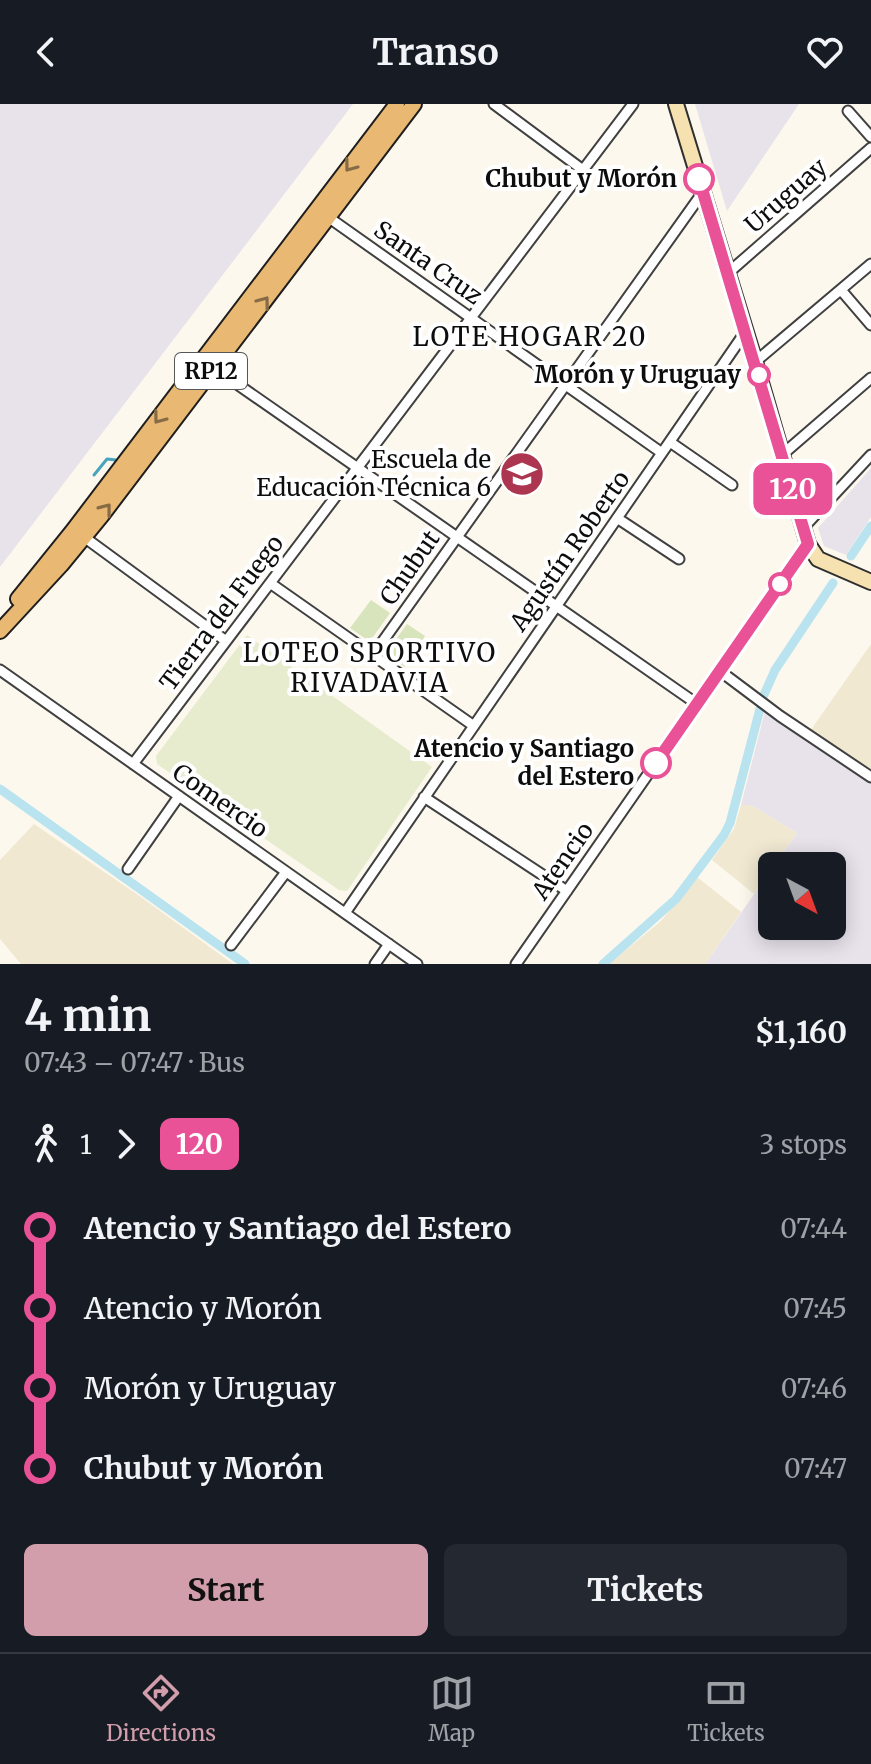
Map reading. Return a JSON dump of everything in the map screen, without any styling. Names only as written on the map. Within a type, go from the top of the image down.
[{"type":"main road","name":"RP12","points":[[0,620],[72,532],[397,104]]},
{"type":"main road","name":"RP12","points":[[0,631],[84,537],[414,104]]},
{"type":"street","points":[[494,104],[583,170]]},
{"type":"street","name":"Tierra del Fuego","points":[[133,764],[633,104]]},
{"type":"street","points":[[676,104],[808,544],[818,559],[871,582]]},
{"type":"street","points":[[848,111],[871,137]]},
{"type":"street","name":"Uruguay","points":[[728,273],[871,148]]},
{"type":"street","name":"Chubut","points":[[373,655],[703,192]]},
{"type":"street","name":"Santa Cruz","points":[[328,217],[662,453]]},
{"type":"street","points":[[755,362],[871,264]]},
{"type":"street","points":[[841,290],[871,325]]},
{"type":"street","name":"Agustín Roberto","points":[[345,913],[746,331]]},
{"type":"street","points":[[214,368],[697,704]]},
{"type":"street","points":[[783,454],[871,378]]},
{"type":"street","points":[[670,442],[732,485]]},
{"type":"street","points":[[803,528],[871,455]]},
{"type":"street","points":[[617,518],[679,559]]},
{"type":"street","points":[[84,537],[226,641]]},
{"type":"street","name":"Atencio","points":[[516,964],[808,544]]},
{"type":"street","points":[[270,583],[474,726]]},
{"type":"street","name":"Comercio","points":[[0,670],[417,964]]},
{"type":"street","points":[[720,671],[871,777]]},
{"type":"street","points":[[128,869],[179,796]]},
{"type":"street","points":[[424,797],[567,891]]},
{"type":"street","points":[[231,945],[286,872]]},
{"type":"street","points":[[375,964],[389,944]]},
{"type":"shaded area","points":[[0,104],[353,104],[0,567]]},
{"type":"shaded area","points":[[695,104],[799,104],[727,211]]},
{"type":"shaded area","points":[[871,468],[871,517],[846,555],[824,546],[818,528]]},
{"type":"shaded area","points":[[871,644],[871,772],[810,731]]},
{"type":"shaded area","points":[[765,711],[871,783],[871,964],[705,964],[758,889],[758,940],[846,940],[846,852],[784,852],[797,833],[751,805],[741,805]]},
{"type":"shaded area","points":[[741,805],[751,805],[797,833],[784,852],[758,852],[758,888],[754,894],[712,860],[734,829]]},
{"type":"shaded area","points":[[34,824],[233,964],[21,964],[0,939],[0,860]]},
{"type":"shaded area","points":[[697,877],[741,912],[705,964],[609,964],[661,921]]},
{"type":"green space","points":[[371,600],[390,613],[373,637],[366,639],[350,628]]},
{"type":"green space","points":[[407,624],[425,636],[405,667],[390,657],[389,649]]},
{"type":"green space","points":[[247,635],[432,767],[347,891],[339,890],[157,764],[156,756]]},
{"type":"waterway","points":[[94,475],[107,459],[116,460]]},
{"type":"waterway","points":[[851,556],[871,526]]},
{"type":"waterway","points":[[763,697],[775,670],[833,583]]},
{"type":"waterway","points":[[603,964],[676,899],[724,835],[730,823],[760,709]]},
{"type":"waterway","points":[[0,789],[245,964]]},
{"type":"bus line","name":"120","points":[[656,763],[808,544],[699,179]]},
{"type":"place","name":"Chubut y Morón","points":[[699,179]]},
{"type":"place","name":"Morón y Uruguay","points":[[759,375]]},
{"type":"place","name":"Escuela de Educación Técnica 6","points":[[522,474]]},
{"type":"place","name":"Atencio y Santiago del Estero","points":[[656,763]]},
{"type":"district","name":"LOTE HOGAR 20","points":[[530,337]]},
{"type":"district","name":"LOTEO SPORTIVO RIVADAVIA","points":[[370,668]]}]
